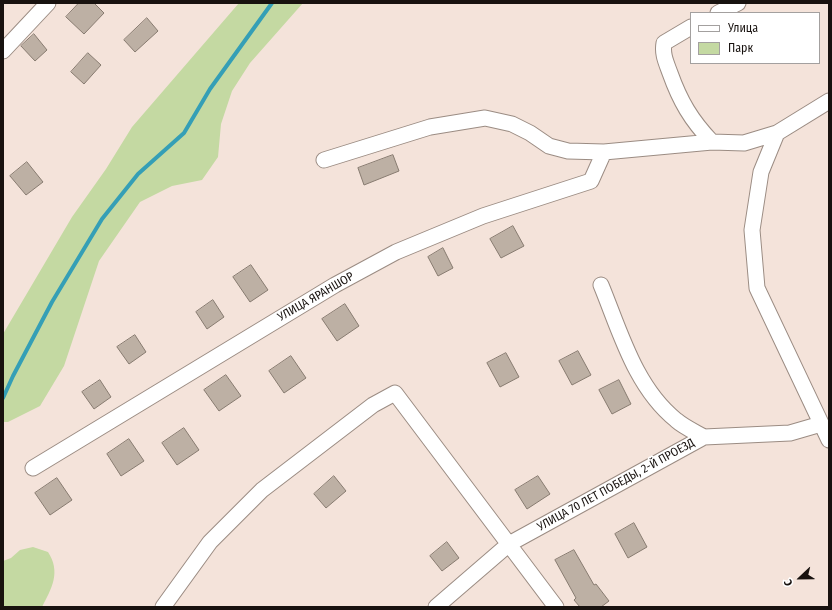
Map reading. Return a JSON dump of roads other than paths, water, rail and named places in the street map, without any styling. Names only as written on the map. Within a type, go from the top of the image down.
[{"type":"street","points":[[3,51],[48,3]]},
{"type":"street","points":[[720,12],[738,3]]},
{"type":"street","points":[[690,28],[664,43],[662,52],[679,98],[695,124],[712,142]]},
{"type":"street","points":[[324,160],[430,127],[485,118],[512,124],[530,133],[549,146],[568,151],[604,152],[712,142],[744,143],[777,133],[829,101]]},
{"type":"street","points":[[777,133],[761,172],[752,230],[757,288],[829,440]]},
{"type":"street","name":"УЛИЦА ЯРАНШОР","points":[[33,468],[335,284],[396,252],[482,216],[591,181],[604,152]]},
{"type":"street","points":[[600,285],[634,366],[657,402],[676,420],[704,437]]},
{"type":"street","points":[[164,607],[210,542],[262,490],[373,404],[395,393],[556,607]]},
{"type":"street","name":"УЛИЦА 70 ЛЕТ ПОБЕДЫ, 2-Й ПРОЕЗД","points":[[436,607],[509,544],[704,437],[790,433],[821,424]]},
{"type":"waterway","points":[[3,398],[52,302],[102,219],[138,174],[184,133],[210,89],[272,3]]}]
